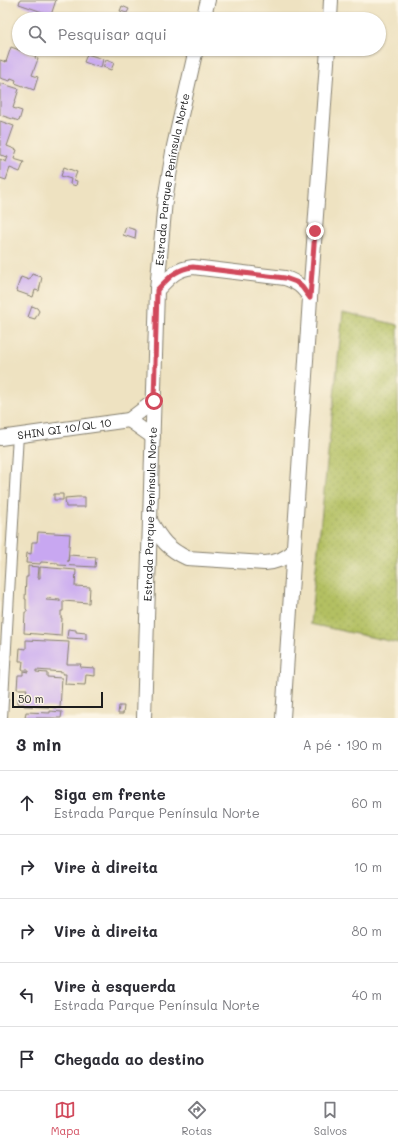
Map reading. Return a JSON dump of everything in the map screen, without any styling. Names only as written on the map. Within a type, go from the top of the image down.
[{"type":"main road","points":[[205,12],[208,0]]},
{"type":"main road","points":[[330,12],[331,0]]},
{"type":"main road","name":"Estrada Parque Península Norte","points":[[144,718],[157,290],[165,200],[185,90],[194,56]]},
{"type":"main road","points":[[283,718],[310,298],[327,56]]},
{"type":"main road","points":[[157,290],[173,274],[183,268],[193,267],[285,278],[296,282],[302,287],[310,298]]},
{"type":"main road","points":[[153,437],[129,420],[154,401]]},
{"type":"main road","name":"SHIN QI 10/QL 10","points":[[0,438],[18,434],[129,420]]},
{"type":"main road","points":[[150,522],[165,544],[175,552],[187,558],[265,564],[277,562],[294,552]]},
{"type":"street","points":[[2,718],[18,434]]},
{"type":"green space","points":[[343,312],[398,325],[398,643],[310,624]]},
{"type":"building","points":[[20,0],[56,0],[52,12],[42,12],[19,4]]},
{"type":"building","points":[[122,6],[129,9],[128,12],[120,11]]},
{"type":"building","points":[[11,47],[12,56],[36,56],[35,58],[38,59],[32,75],[38,77],[34,90],[15,83],[16,80],[11,78],[10,81],[0,78],[0,60],[6,62]]},
{"type":"building","points":[[86,56],[93,56],[103,59],[101,68],[84,62]]},
{"type":"building","points":[[106,60],[114,63],[111,70],[103,67]]},
{"type":"building","points":[[0,83],[19,89],[13,108],[22,111],[19,121],[0,115]]},
{"type":"building","points":[[0,121],[14,126],[7,146],[17,150],[14,159],[24,162],[20,172],[10,168],[6,180],[0,178],[0,159],[6,162],[8,157],[0,155]]},
{"type":"building","points":[[64,167],[77,172],[74,180],[77,181],[76,186],[70,184],[71,179],[61,176]]},
{"type":"building","points":[[126,227],[136,230],[135,239],[123,235]]},
{"type":"building","points":[[32,274],[42,277],[39,291],[35,290],[33,297],[16,291],[21,277],[29,280]]},
{"type":"building","points":[[32,306],[37,308],[39,311],[35,319],[28,317]]},
{"type":"building","points":[[54,494],[63,494],[63,500],[54,500]]},
{"type":"building","points":[[85,497],[85,507],[66,507],[65,498]]},
{"type":"building","points":[[38,532],[70,534],[68,562],[69,555],[96,557],[95,567],[58,565],[58,563],[41,562],[40,564],[26,563],[27,553],[31,554],[32,542],[37,542]]},
{"type":"building","points":[[28,566],[39,567],[38,578],[40,578],[40,567],[76,570],[75,586],[90,587],[89,603],[63,601],[63,611],[61,611],[61,636],[24,633],[25,612],[27,612],[25,599],[26,577],[28,577]],"holes":[[[47,598],[60,599],[60,601],[46,600]]]},
{"type":"building","points":[[68,629],[86,633],[86,639],[67,638]]},
{"type":"building","points":[[26,640],[69,642],[67,664],[81,664],[80,667],[95,668],[95,676],[86,675],[85,685],[65,684],[66,674],[62,674],[63,672],[36,670],[36,672],[47,673],[47,677],[62,678],[60,708],[24,706],[24,704],[18,704],[18,698],[25,699],[25,692],[27,689],[17,689],[18,675],[23,675],[23,671],[28,672],[28,670],[22,670],[23,661],[19,661],[20,648],[26,649]]},
{"type":"building","points":[[119,706],[124,706],[123,714],[118,714]]},
{"type":"building","points":[[50,711],[62,712],[61,718],[25,718],[26,712],[50,713]]},
{"type":"route","points":[[154,401],[157,290],[173,274],[183,268],[193,267],[285,278],[296,282],[302,287],[310,298],[315,231]]}]
